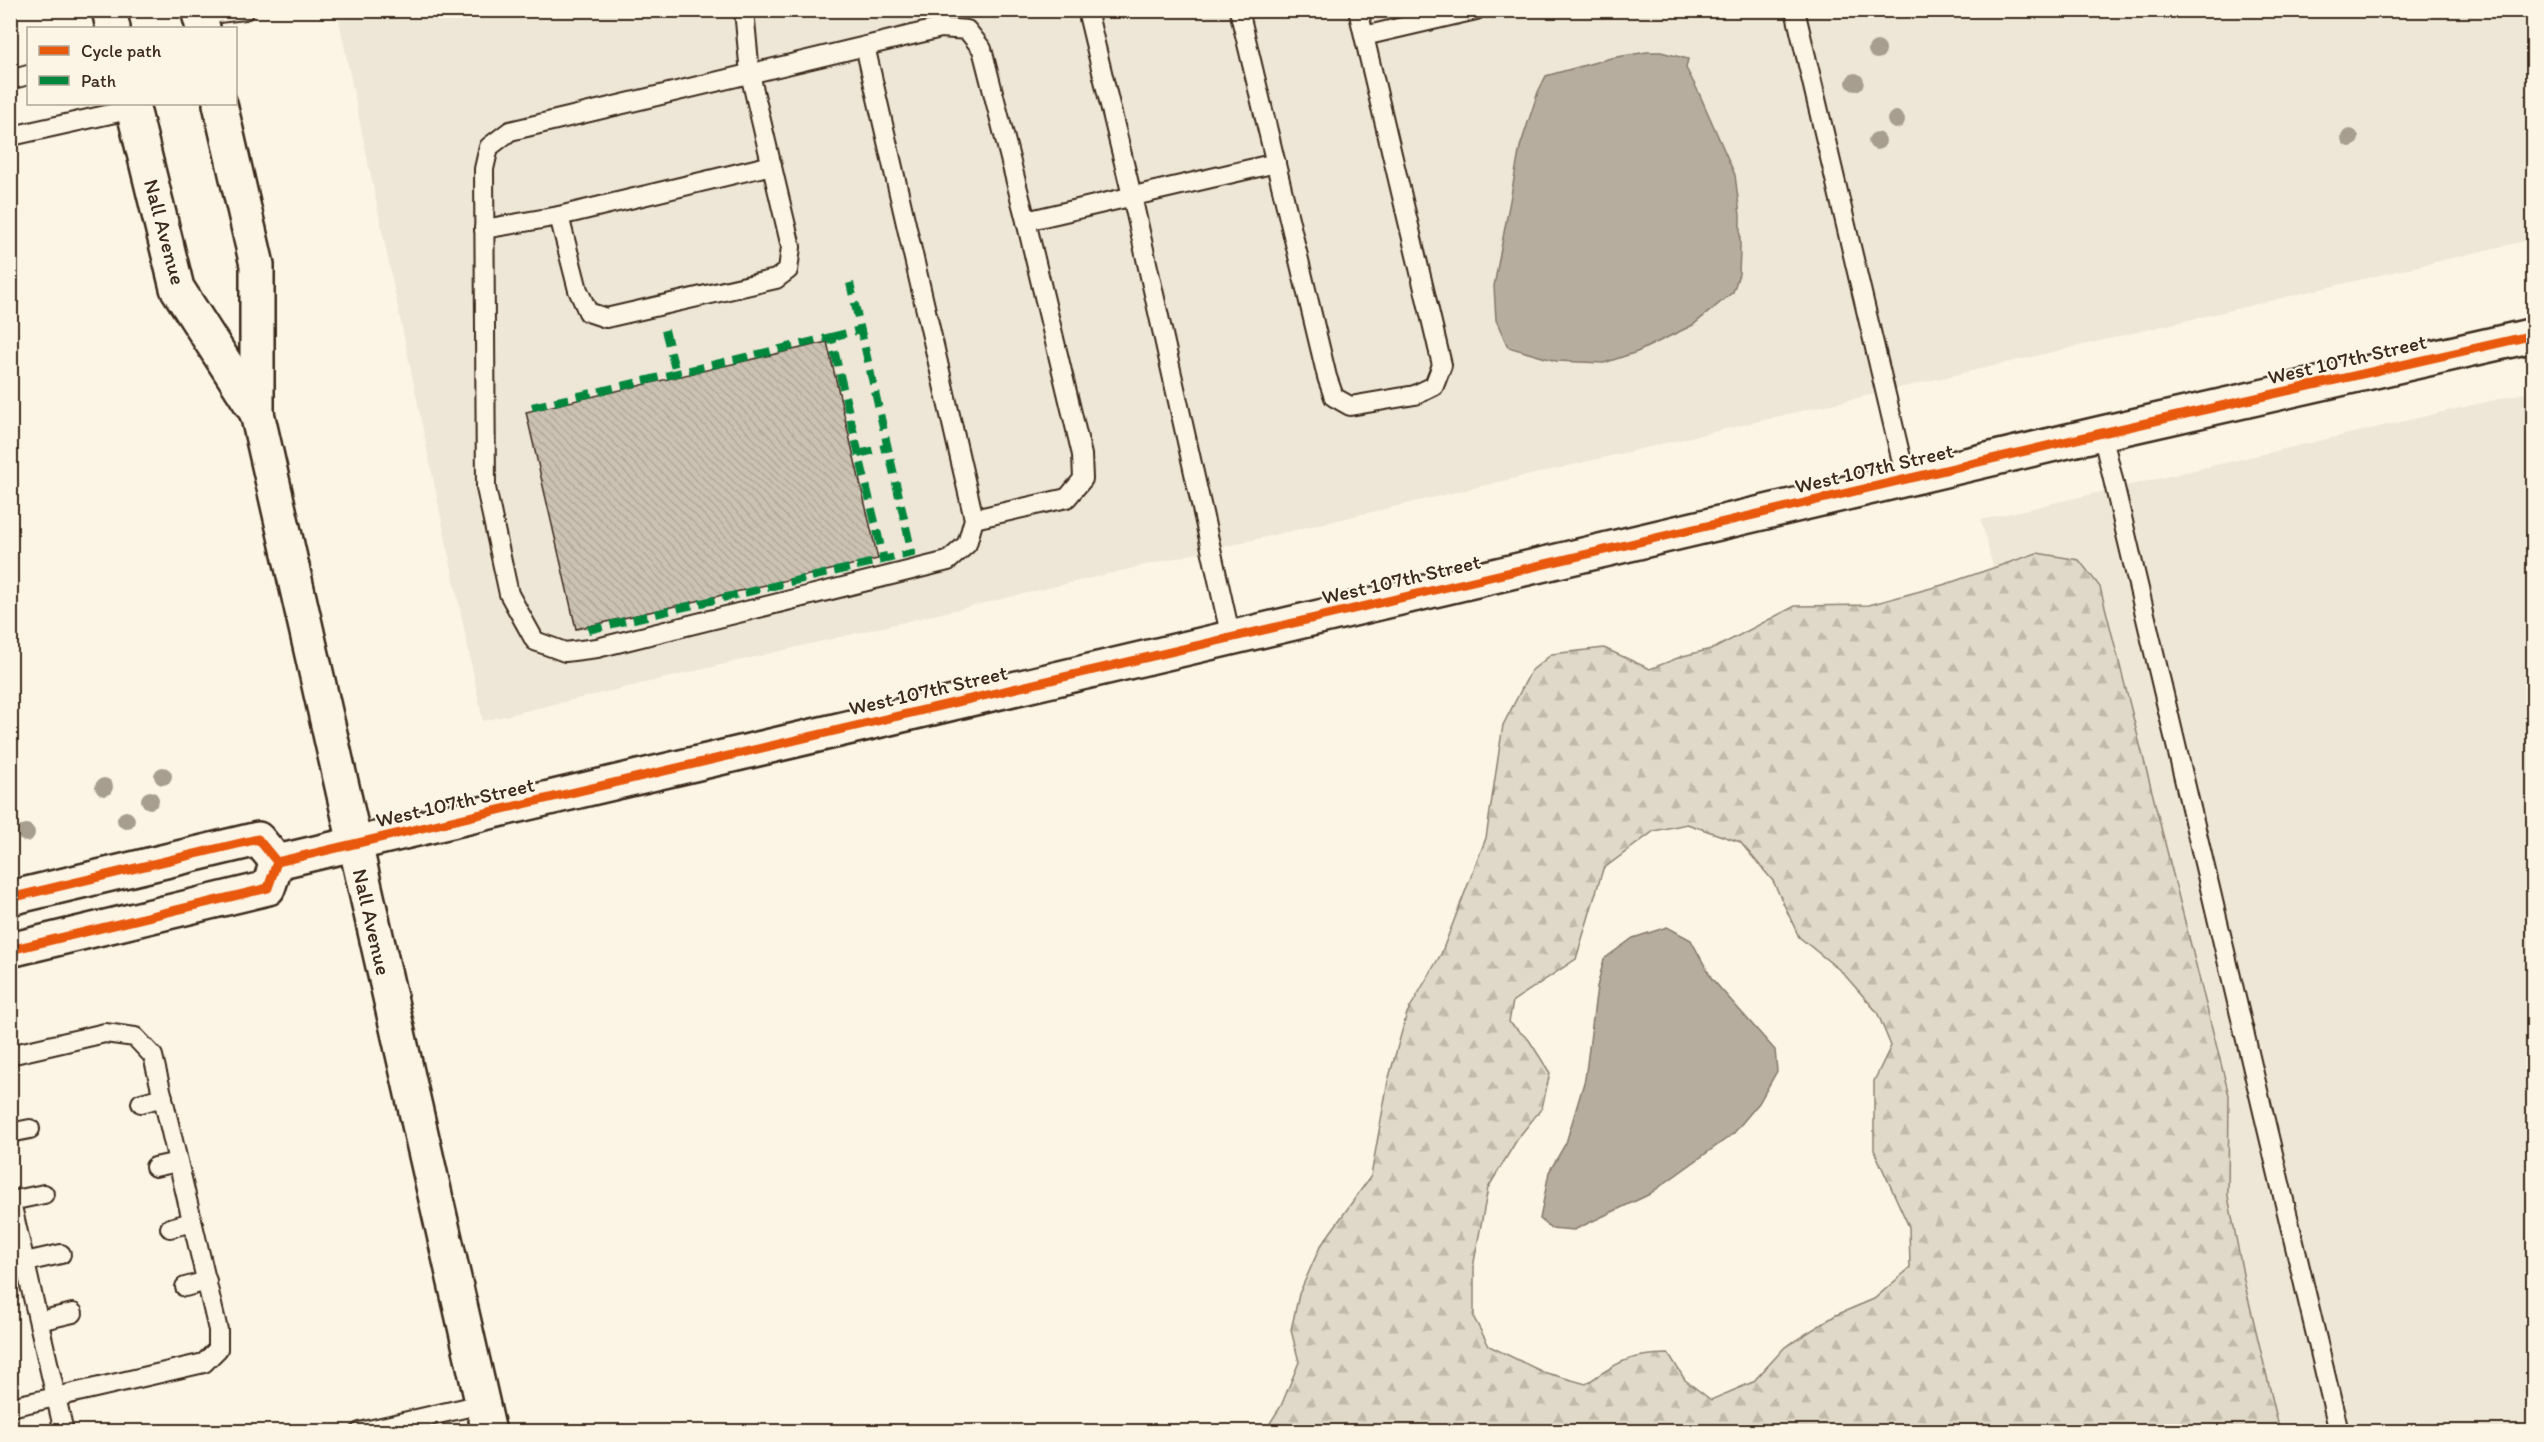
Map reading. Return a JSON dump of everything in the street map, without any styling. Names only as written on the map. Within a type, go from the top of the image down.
[{"type":"street","points":[[109,10],[113,27]]},
{"type":"street","name":"Nall Avenue","points":[[220,105],[257,265],[257,412],[485,1418]]},
{"type":"street","name":"Nall Avenue","points":[[132,106],[177,288],[257,412]]},
{"type":"street","name":"West 107th Street","points":[[277,861],[2102,433],[2534,335]]},
{"type":"street","points":[[10,898],[258,839],[277,861],[268,888],[10,950]]},
{"type":"lane","points":[[200,18],[245,10]]},
{"type":"lane","points":[[560,216],[578,290],[588,312],[606,318],[776,279],[788,270],[791,247],[750,74],[744,10]]},
{"type":"lane","points":[[1088,10],[1231,638]]},
{"type":"lane","points":[[1239,10],[1327,378],[1334,397],[1350,406],[1415,395],[1434,386],[1442,365],[1358,10]]},
{"type":"lane","points":[[1364,36],[1476,10]]},
{"type":"lane","points":[[1795,10],[1906,479]]},
{"type":"lane","points":[[865,46],[974,519],[967,544],[948,561],[597,648],[565,652],[535,640],[509,594],[486,488],[484,169],[489,147],[510,132],[865,46],[941,28],[967,30],[982,49],[1082,455],[1083,479],[1067,498],[974,519]]},
{"type":"lane","points":[[10,80],[27,75]]},
{"type":"lane","points":[[10,133],[16,135],[132,106]]},
{"type":"lane","points":[[1026,221],[1276,163]]},
{"type":"lane","points":[[484,228],[560,216],[772,165]]},
{"type":"lane","points":[[2102,433],[2339,1431]]},
{"type":"lane","points":[[10,1055],[105,1033],[135,1037],[153,1056],[218,1330],[218,1349],[204,1363],[10,1407]]},
{"type":"lane","points":[[141,1103],[163,1097]]},
{"type":"lane","points":[[10,1133],[30,1129]]},
{"type":"lane","points":[[155,1167],[178,1162]]},
{"type":"lane","points":[[44,1194],[11,1200],[64,1431]]},
{"type":"lane","points":[[170,1228],[192,1222]]},
{"type":"lane","points":[[25,1262],[61,1254]]},
{"type":"lane","points":[[185,1287],[207,1281]]},
{"type":"lane","points":[[39,1321],[73,1313]]},
{"type":"lane","points":[[360,1431],[485,1418]]},
{"type":"shaded area","points":[[337,11],[2533,11],[2533,239],[483,721]]},
{"type":"shaded area","points":[[1661,52],[1688,59],[1686,68],[1735,175],[1740,215],[1740,250],[1739,274],[1733,292],[1693,325],[1637,352],[1604,363],[1556,361],[1508,347],[1496,320],[1494,286],[1520,147],[1538,92],[1546,76],[1611,58]]},
{"type":"shaded area","points":[[2533,391],[2533,1431],[2213,1431],[1981,520]]},
{"type":"shaded area","points":[[1667,927],[1691,940],[1712,979],[1775,1050],[1777,1071],[1759,1103],[1733,1134],[1648,1195],[1574,1230],[1551,1228],[1540,1219],[1549,1172],[1566,1143],[1585,1079],[1597,987],[1604,959],[1633,938]]},
{"type":"green space","points":[[2037,553],[2079,560],[2100,587],[2229,1095],[2228,1196],[2245,1285],[2280,1431],[1265,1431],[1281,1406],[1299,1362],[1291,1330],[1299,1294],[1320,1247],[1371,1176],[1388,1081],[1407,1013],[1441,954],[1486,838],[1503,725],[1531,671],[1552,654],[1604,648],[1650,669],[1683,656],[1715,648],[1795,606],[1869,605],[1946,584]],"holes":[[[1687,824],[1740,842],[1773,881],[1799,937],[1842,972],[1877,1012],[1891,1046],[1874,1081],[1874,1150],[1909,1227],[1910,1268],[1874,1299],[1836,1315],[1785,1347],[1753,1382],[1711,1400],[1685,1380],[1669,1354],[1656,1354],[1624,1361],[1586,1384],[1543,1372],[1489,1346],[1474,1318],[1474,1262],[1488,1188],[1518,1138],[1542,1108],[1550,1073],[1529,1040],[1509,1022],[1513,1001],[1576,959],[1603,869],[1654,831]]]},
{"type":"building","points":[[827,342],[878,559],[576,629],[526,412]]},
{"type":"marked path","points":[[588,630],[912,553],[850,283]]},
{"type":"marked path","points":[[665,330],[677,377]]},
{"type":"marked path","points":[[831,337],[860,330]]},
{"type":"marked path","points":[[532,407],[831,337],[884,560]]},
{"type":"marked path","points":[[858,454],[888,447]]},
{"type":"cycle path","points":[[277,862],[2102,433],[2534,335]]},
{"type":"cycle path","points":[[10,898],[258,839],[277,862]]},
{"type":"cycle path","points":[[10,950],[268,888],[277,862]]}]
